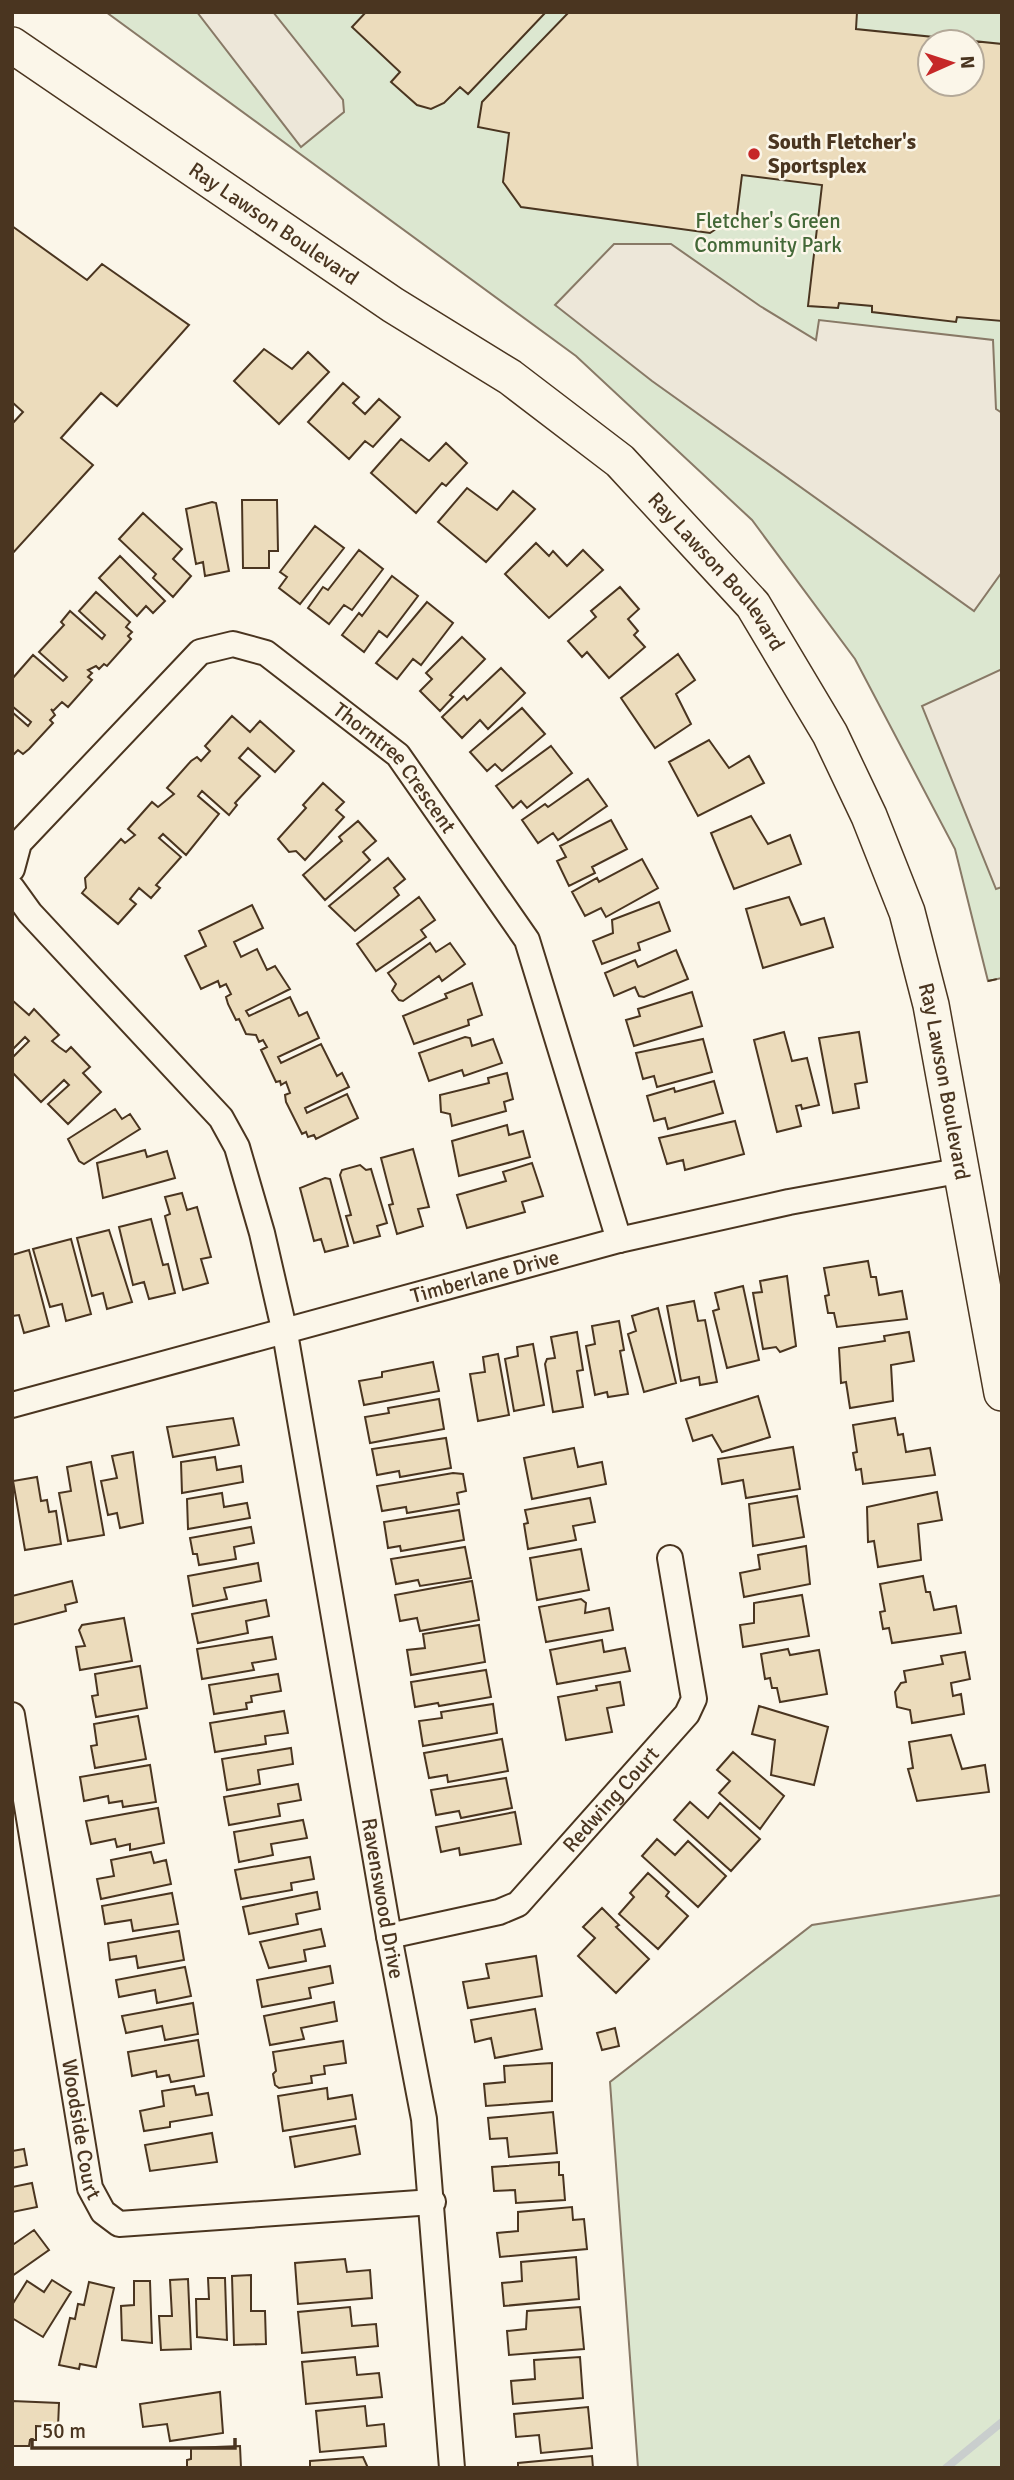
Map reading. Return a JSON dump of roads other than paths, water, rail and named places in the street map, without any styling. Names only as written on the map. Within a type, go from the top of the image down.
[{"type":"street","name":"Ray Lawson Boulevard","points":[[12,45],[393,305],[510,377],[620,461],[752,605],[830,734],[869,816],[907,912],[931,1005],[1002,1393]]},
{"type":"street","name":"Thorntree Crescent","points":[[12,869],[19,843],[200,652],[233,644],[266,653],[398,755],[527,940],[619,1240]]},
{"type":"street","points":[[12,888],[30,913],[220,1118],[237,1147],[262,1233],[285,1333]]},
{"type":"street","name":"Timberlane Drive","points":[[12,1405],[285,1333],[619,1240],[789,1202],[963,1170]]},
{"type":"street","name":"Ravenswood Drive","points":[[285,1333],[389,1936],[424,2119],[433,2202],[452,2468]]},
{"type":"street","name":"Redwing Court","points":[[389,1936],[499,1912],[518,1904],[687,1714],[694,1699],[670,1558]]},
{"type":"street","name":"Woodside Court","points":[[12,1715],[90,2189],[103,2212],[119,2224],[433,2202]]},
{"type":"waterway","points":[[946,2468],[1002,2422]]},
{"type":"place","name":"South Fletcher's Sportsplex","points":[[754,154]]},
{"type":"park label","name":"Fletcher's Green Community Park","points":[[768,233]]}]
